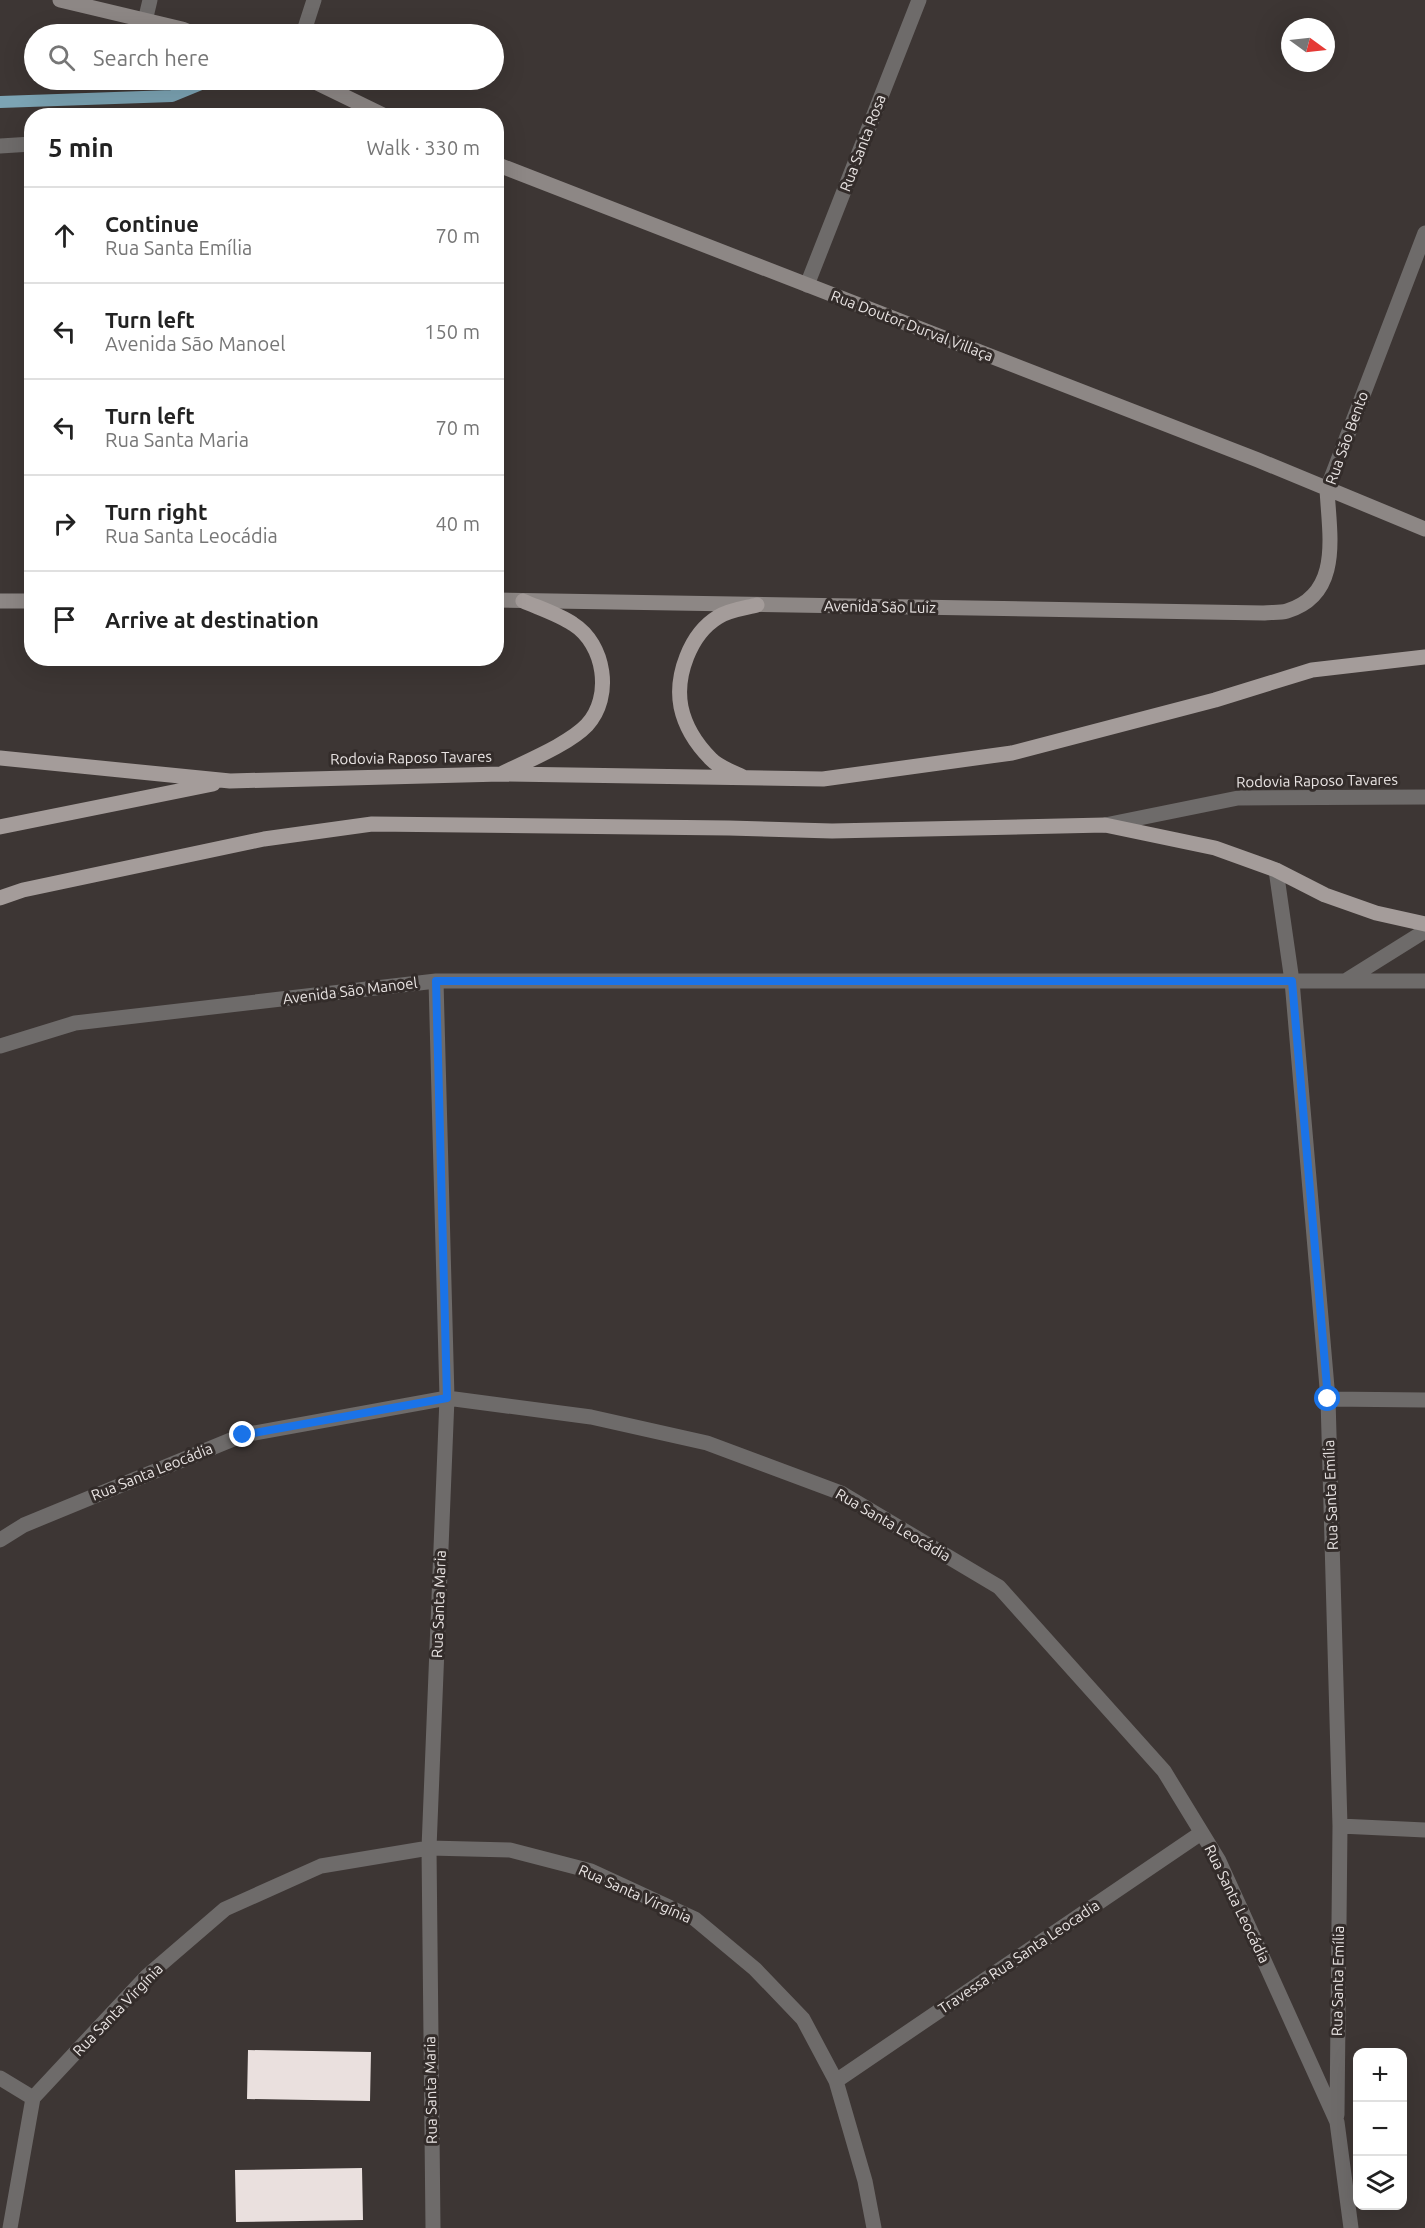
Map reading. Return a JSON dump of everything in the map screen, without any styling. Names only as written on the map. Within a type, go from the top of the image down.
[{"type":"main road","points":[[60,0],[159,24]]},
{"type":"main road","points":[[330,90],[365,108]]},
{"type":"main road","name":"Rua Doutor Durval Villaça","points":[[504,168],[1425,529]]},
{"type":"main road","name":"Rua São Bento","points":[[1264,613],[1286,611],[1307,602],[1322,584],[1330,563],[1327,489]]},
{"type":"main road","name":"Avenida São Luiz","points":[[504,600],[1264,613]]},
{"type":"main road","points":[[0,601],[24,601]]},
{"type":"main road","points":[[501,774],[559,745],[586,726],[596,712],[602,696],[603,672],[595,647],[575,624],[523,601]]},
{"type":"main road","points":[[746,778],[712,760],[687,727],[681,706],[680,686],[691,646],[705,627],[719,616],[757,605]]},
{"type":"main road","name":"Rodovia Raposo Tavares","points":[[0,758],[230,781],[501,774],[823,779],[1012,753],[1215,700],[1312,670],[1425,657]]},
{"type":"main road","points":[[0,827],[230,781]]},
{"type":"main road","points":[[0,898],[23,890],[264,840],[372,824],[832,831],[1105,825],[1215,848],[1276,870],[1325,896],[1376,913],[1425,924]]},
{"type":"street","points":[[145,21],[150,0]]},
{"type":"street","points":[[306,24],[314,0]]},
{"type":"street","name":"Rua Santa Rosa","points":[[807,285],[919,0]]},
{"type":"street","points":[[0,146],[24,144]]},
{"type":"street","name":"Rua São Bento","points":[[1327,489],[1425,233]]},
{"type":"street","name":"Rodovia Raposo Tavares","points":[[1105,825],[1238,798],[1425,797]]},
{"type":"street","name":"Rua Santa Emília","points":[[1276,870],[1292,981],[1328,1399],[1340,1826],[1336,2122]]},
{"type":"street","points":[[1345,981],[1425,931]]},
{"type":"street","name":"Avenida São Manoel","points":[[0,1046],[75,1023],[436,981],[1425,981]]},
{"type":"street","name":"Rua Santa Maria","points":[[433,2228],[429,1848],[447,1398],[436,981]]},
{"type":"street","name":"Rua Santa Leocádia","points":[[0,1540],[24,1525],[243,1435],[447,1398],[591,1416],[707,1443],[841,1493],[999,1587],[1164,1772],[1219,1861],[1336,2122],[1351,2228]]},
{"type":"street","points":[[1328,1399],[1425,1400]]},
{"type":"street","points":[[1340,1826],[1425,1830]]},
{"type":"street","name":"Travessa Rua Santa Leocadia","points":[[836,2081],[1202,1833]]},
{"type":"street","name":"Rua Santa Virgínia","points":[[33,2098],[146,1977],[225,1909],[321,1866],[429,1848],[510,1850],[591,1871],[695,1919],[755,1969],[803,2019],[836,2081],[865,2181],[874,2228]]},
{"type":"street","points":[[0,2078],[33,2098],[10,2228]]},
{"type":"building","points":[[248,2050],[371,2052],[370,2101],[247,2099]]},
{"type":"building","points":[[362,2168],[363,2220],[236,2222],[235,2170]]},
{"type":"waterway","points":[[0,102],[172,96],[187,90]]},
{"type":"route","points":[[243,1435],[447,1398],[436,981],[1292,981],[1328,1399]]}]
